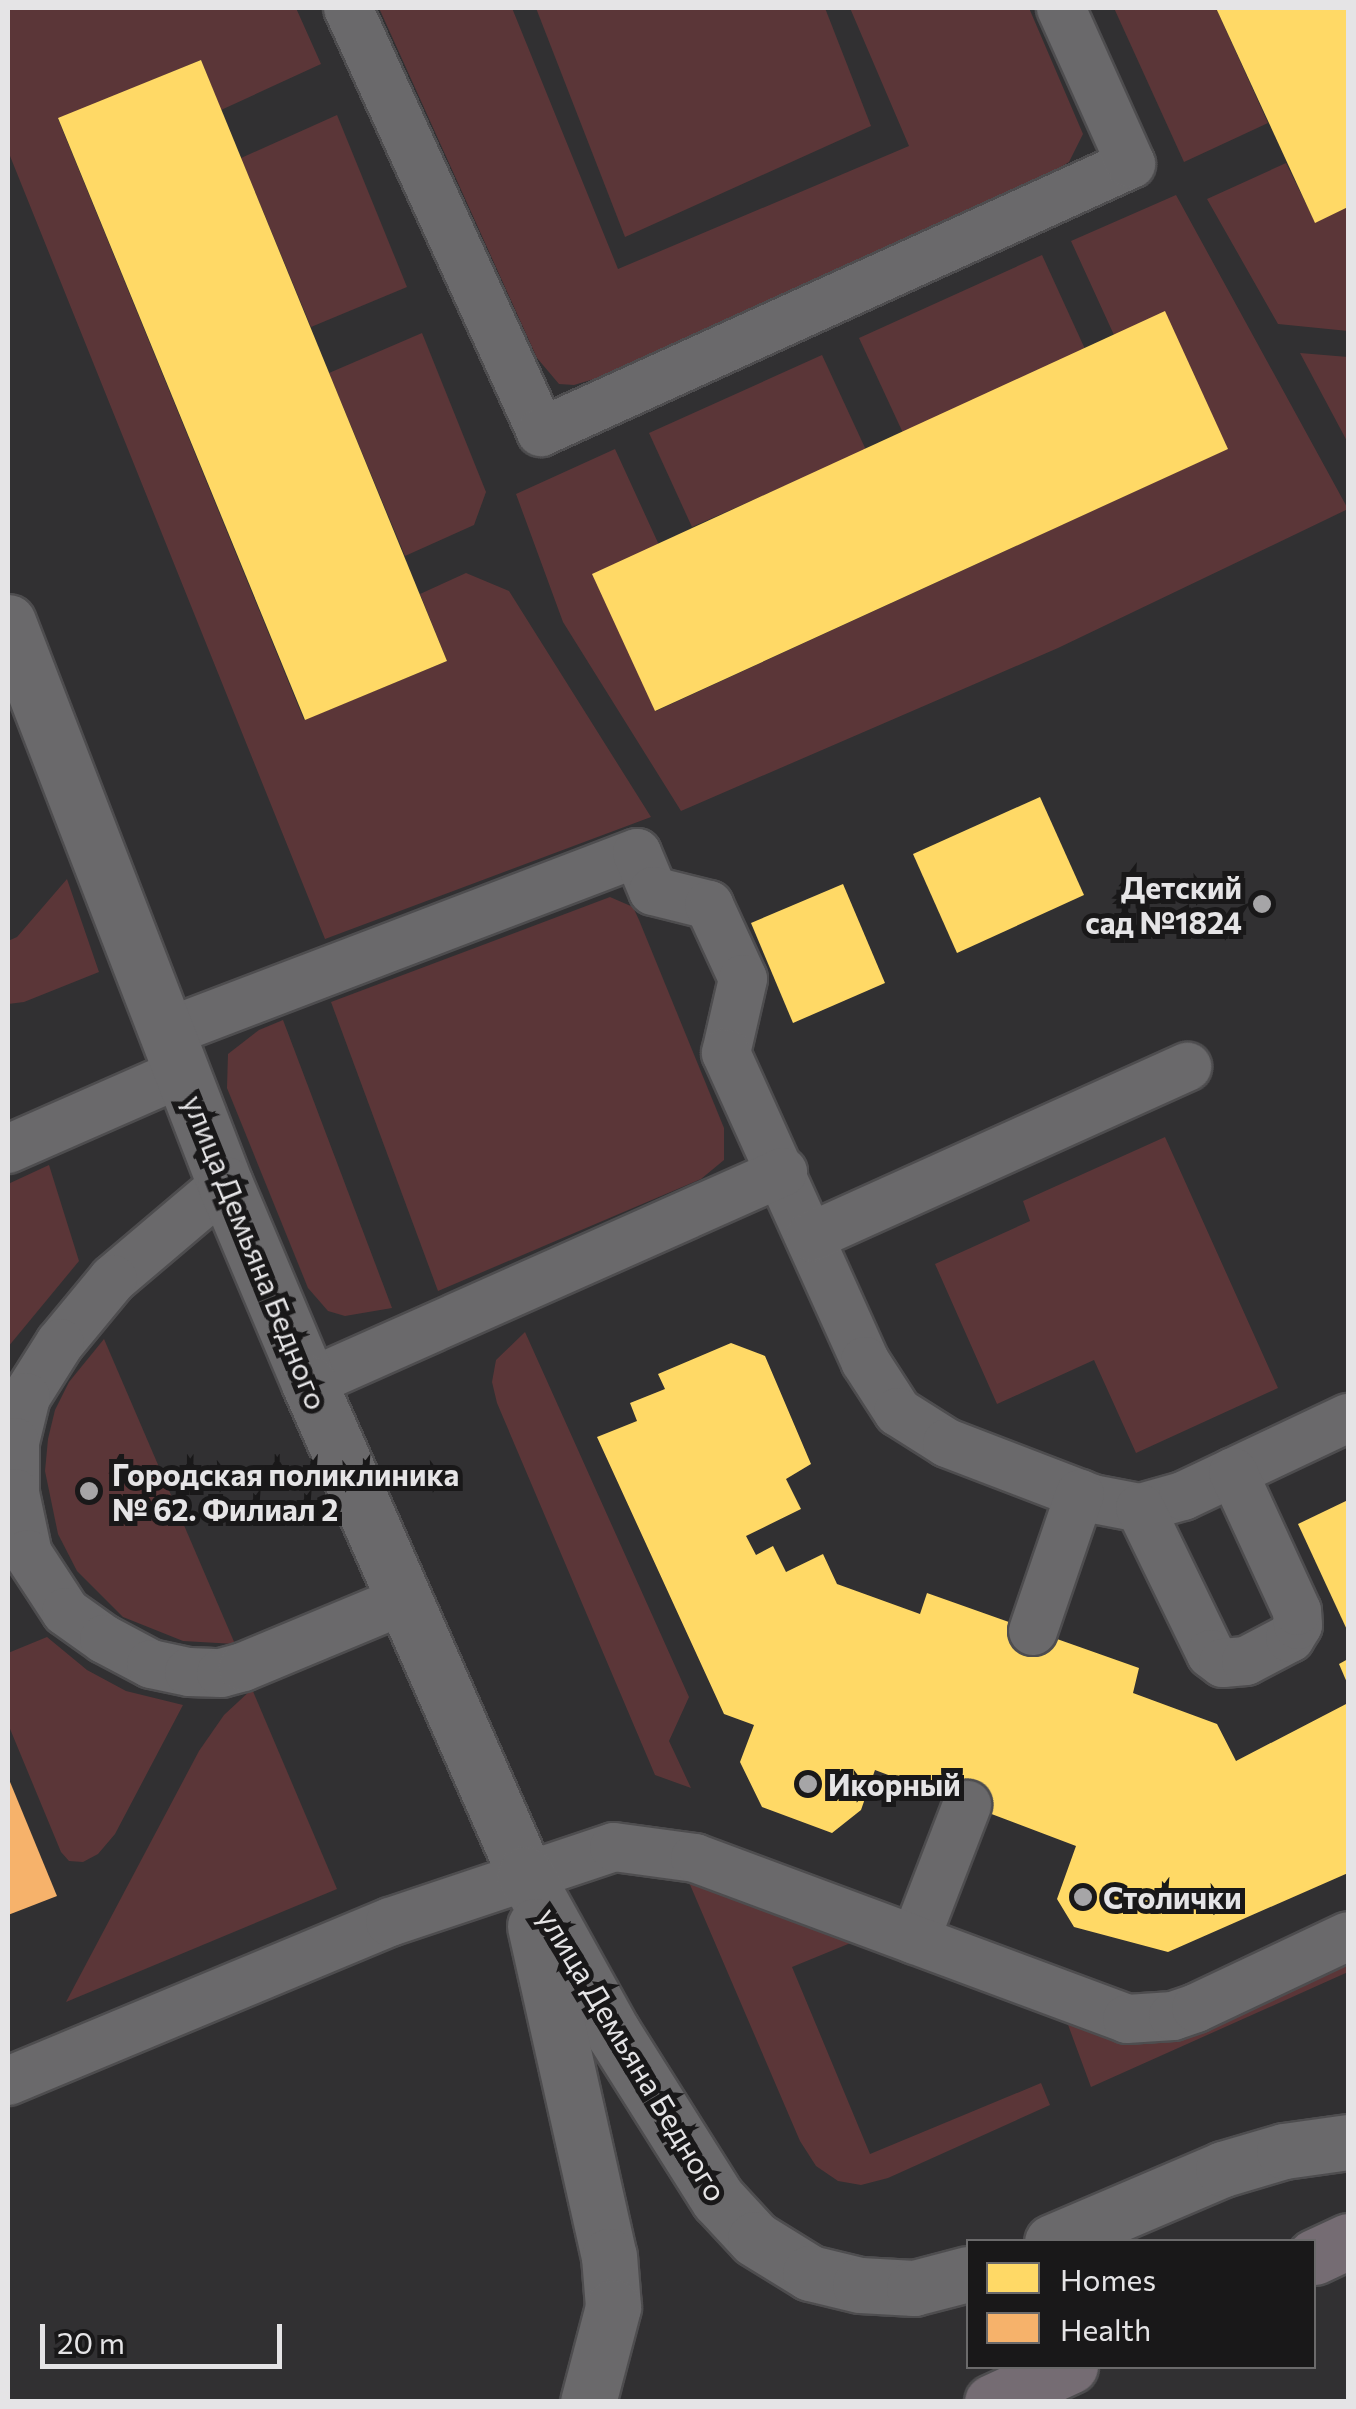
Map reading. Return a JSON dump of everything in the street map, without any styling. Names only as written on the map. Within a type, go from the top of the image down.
[{"type":"main road","points":[[1316,2256],[1348,2241]]},
{"type":"main road","points":[[992,2402],[1064,2369]]},
{"type":"street","name":"улица Демьяна Бедного","points":[[8,622],[225,1184],[524,1874],[693,2162],[718,2199],[755,2238],[810,2273],[860,2285],[914,2288],[966,2275]]},
{"type":"street","name":"улица Демьяна Бедного","points":[[524,1874],[609,2256],[613,2307],[588,2402]]},
{"type":"street","points":[[1059,2239],[1223,2169],[1284,2151],[1348,2142]]},
{"type":"lane","points":[[348,8],[541,432],[1132,164],[1060,8]]},
{"type":"lane","points":[[8,1149],[176,1052],[636,854],[653,891],[710,905],[743,979],[726,1052],[866,1362],[898,1412],[946,1443],[1080,1494],[1140,1508],[1183,1496],[1348,1418]]},
{"type":"lane","points":[[810,1237],[1186,1067]]},
{"type":"lane","points":[[309,1384],[783,1172]]},
{"type":"lane","points":[[225,1184],[113,1279],[60,1343],[26,1397],[15,1442],[15,1493],[28,1554],[66,1612],[104,1640],[151,1664],[189,1672],[221,1673],[244,1667],[406,1599]]},
{"type":"lane","points":[[1140,1508],[1211,1654],[1223,1663],[1246,1661],[1290,1638],[1298,1625],[1297,1611],[1233,1472]]},
{"type":"lane","points":[[1033,1631],[1080,1494]]},
{"type":"lane","points":[[915,1940],[967,1805]]},
{"type":"lane","points":[[8,2081],[390,1922],[614,1847],[676,1853],[1127,2020],[1150,2020],[1196,2008],[1348,1936]]},
{"type":"shaded area","points":[[8,8],[296,8],[321,64],[221,110],[201,60],[58,119],[304,720],[447,661],[420,594],[466,573],[509,591],[651,817],[325,939],[8,151]]},
{"type":"shaded area","points":[[379,8],[512,8],[618,269],[909,146],[850,8],[1029,8],[1083,134],[1069,162],[1054,171],[604,376],[574,385],[559,384],[537,358]]},
{"type":"shaded area","points":[[536,8],[825,8],[871,126],[625,237]]},
{"type":"shaded area","points":[[1114,8],[1216,8],[1268,123],[1184,162]]},
{"type":"shaded area","points":[[337,115],[407,287],[311,327],[241,158]]},
{"type":"shaded area","points":[[1286,163],[1315,222],[1348,207],[1348,331],[1278,324],[1207,199]]},
{"type":"shaded area","points":[[1176,195],[1348,509],[1058,648],[681,811],[563,622],[516,494],[615,449],[659,545],[593,574],[656,711],[1227,449],[1114,335],[1071,241]]},
{"type":"shaded area","points":[[1042,255],[1085,349],[903,433],[859,338]]},
{"type":"shaded area","points":[[422,333],[486,492],[474,525],[405,556],[329,373]]},
{"type":"shaded area","points":[[1300,353],[1348,357],[1348,443]]},
{"type":"shaded area","points":[[822,355],[866,450],[692,527],[649,433]]},
{"type":"shaded area","points":[[67,879],[99,972],[24,1002],[8,1004],[8,941],[17,937]]},
{"type":"shaded area","points":[[610,897],[633,907],[639,920],[724,1128],[724,1160],[701,1179],[438,1291],[331,1002]]},
{"type":"shaded area","points":[[283,1020],[392,1308],[345,1316],[328,1311],[308,1288],[227,1088],[228,1054],[259,1030]]},
{"type":"shaded area","points":[[1165,1137],[1278,1388],[1136,1453],[1094,1360],[997,1404],[935,1264],[1030,1221],[1023,1201]]},
{"type":"shaded area","points":[[49,1165],[79,1261],[8,1347],[8,1184]]},
{"type":"shaded area","points":[[525,1332],[689,1697],[669,1741],[691,1788],[655,1775],[497,1403],[492,1382],[496,1360]]},
{"type":"shaded area","points":[[104,1339],[235,1644],[183,1641],[123,1617],[77,1571],[58,1534],[45,1471],[48,1439],[55,1410],[69,1382]]},
{"type":"shaded area","points":[[47,1637],[87,1670],[126,1691],[183,1705],[115,1834],[98,1854],[83,1862],[69,1861],[61,1852],[8,1724],[8,1653]]},
{"type":"shaded area","points":[[252,1689],[337,1889],[66,2002],[199,1751],[224,1715]]},
{"type":"shaded area","points":[[688,1880],[853,1942],[792,1967],[870,2154],[1041,2083],[1050,2105],[888,2178],[861,2185],[838,2181],[816,2166],[800,2141]]},
{"type":"shaded area","points":[[1348,1962],[1348,1972],[1091,2087],[1067,2022],[1123,2042],[1179,2039]]},
{"type":"building: Homes","points":[[1216,8],[1348,8],[1348,207],[1315,223]]},
{"type":"building: Homes","points":[[201,60],[447,661],[305,720],[58,118]]},
{"type":"building: Homes","points":[[1165,311],[1228,449],[655,711],[592,574]]},
{"type":"building: Homes","points":[[1040,797],[1084,895],[957,953],[913,854]]},
{"type":"building: Homes","points":[[843,884],[885,983],[793,1023],[751,923]]},
{"type":"building: Homes","points":[[731,1343],[765,1356],[811,1464],[786,1479],[801,1509],[746,1536],[756,1555],[773,1546],[786,1572],[823,1554],[837,1584],[920,1614],[927,1593],[1139,1668],[1133,1693],[1217,1724],[1236,1761],[1348,1703],[1348,1873],[1168,1952],[1074,1927],[1057,1899],[1076,1846],[875,1770],[861,1810],[832,1833],[762,1807],[740,1762],[754,1725],[724,1714],[597,1437],[637,1421],[630,1403],[665,1389],[658,1374]]},
{"type":"building: Homes","points":[[1348,1500],[1348,1632],[1298,1524]]},
{"type":"building: Homes","points":[[1348,1659],[1348,1685],[1339,1664]]},
{"type":"building: Health","points":[[8,1777],[57,1896],[8,1915]]},
{"type":"place","name":"Детский сад №1824","points":[[1262,904]]},
{"type":"place","name":"Городская поликлиника № 62. Филиал 2","points":[[89,1491]]},
{"type":"place","name":"Икорный","points":[[808,1784]]},
{"type":"place","name":"Столички","points":[[1083,1897]]}]
